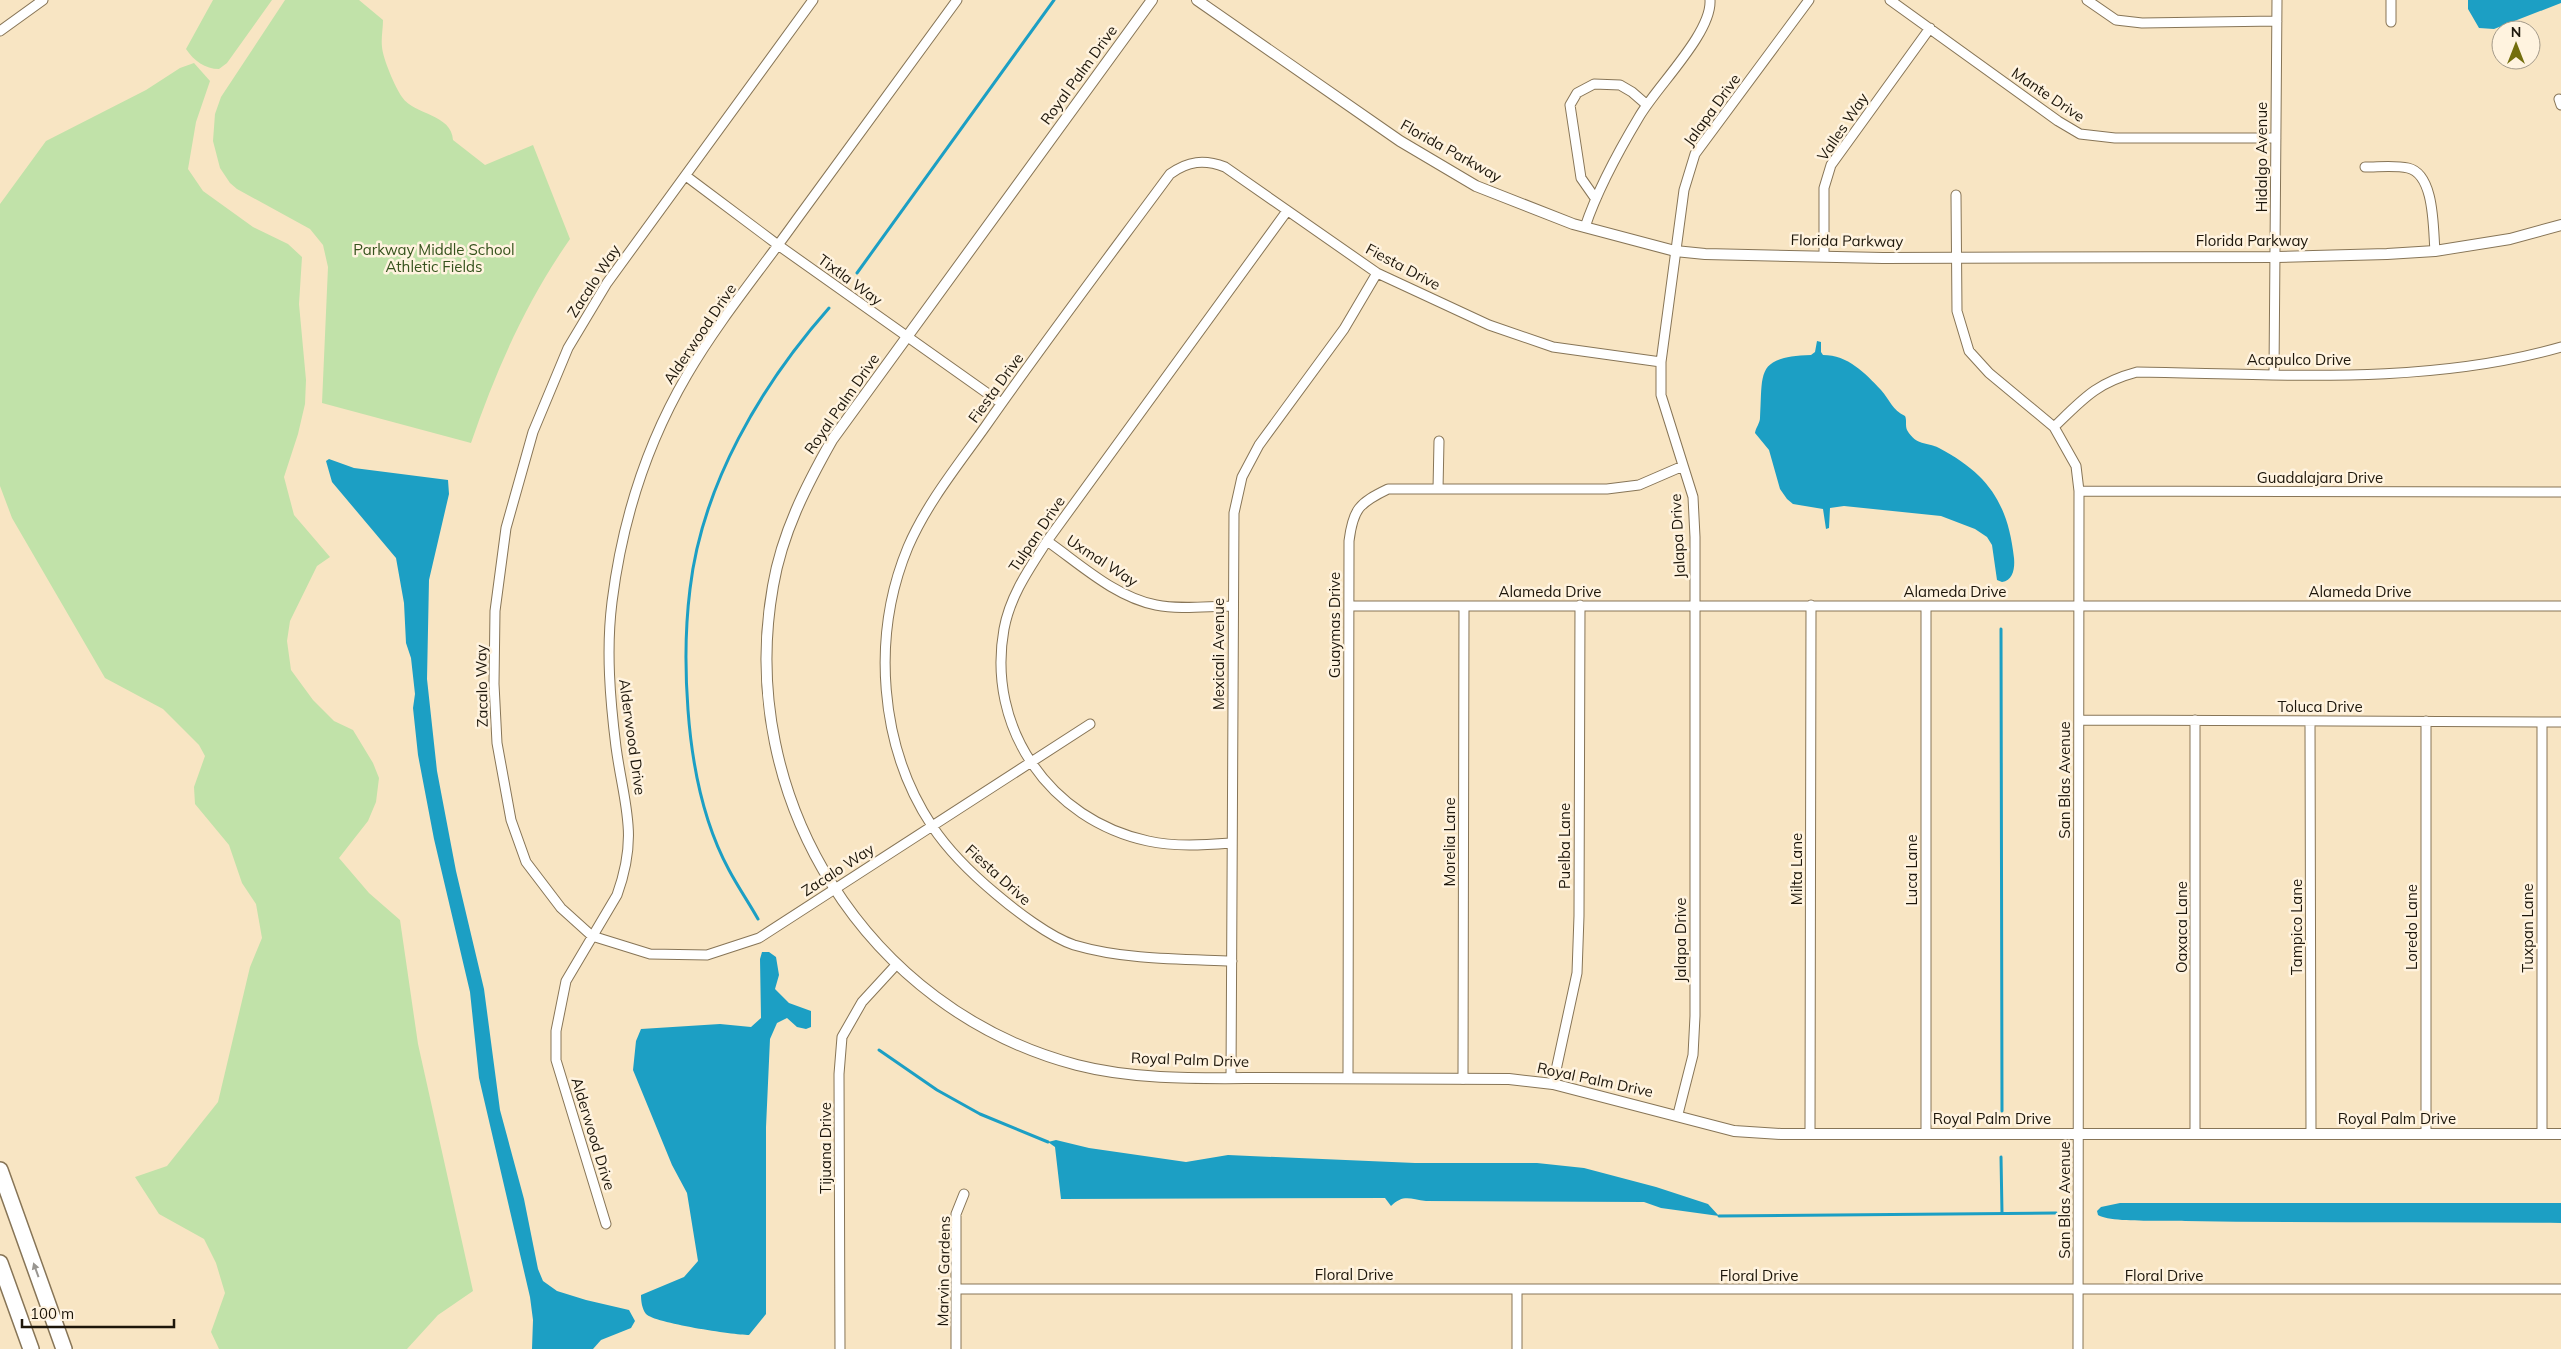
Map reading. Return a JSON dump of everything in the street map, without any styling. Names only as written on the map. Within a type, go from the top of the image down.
[{"type":"highway","points":[[0,1170],[64,1349]]},
{"type":"highway","points":[[0,1263],[31,1349]]},
{"type":"street","points":[[0,31],[43,0]]},
{"type":"street","name":"Zacalo Way","points":[[813,0],[607,283],[568,348],[533,432],[506,528],[496,611],[494,684],[497,743],[511,820],[526,862],[562,908],[592,936],[650,954],[707,955],[759,938],[833,889],[1032,764],[1090,724]]},
{"type":"street","name":"Alderwood Drive","points":[[606,1224],[556,1060],[556,1031],[566,982],[617,895],[630,840],[627,800],[612,711],[609,669],[612,602],[619,558],[636,488],[670,406],[710,338],[956,0]]},
{"type":"street","name":"Royal Palm Drive","points":[[1152,0],[832,440],[798,503],[782,546],[773,586],[766,661],[767,690],[774,744],[797,820],[833,889],[864,931],[896,965],[944,1002],[984,1028],[1031,1050],[1078,1065],[1139,1075],[1232,1078],[1509,1079],[1553,1084],[1678,1114],[1734,1131],[1781,1134],[2561,1134]]},
{"type":"street","name":"Florida Parkway","points":[[1197,0],[1408,146],[1476,186],[1585,227],[1675,251],[1705,254],[1883,258],[1956,256],[2276,257],[2435,251],[2510,239],[2561,225]]},
{"type":"street","points":[[1585,227],[1595,198],[1647,106],[1708,21],[1710,0]]},
{"type":"street","name":"Jalapa Drive","points":[[1678,1114],[1693,1055],[1695,1016],[1693,497],[1661,395],[1661,362],[1684,190],[1695,154],[1809,0]]},
{"type":"street","name":"Mante Drive","points":[[1890,0],[2058,121],[2080,134],[2115,138],[2276,138]]},
{"type":"street","points":[[2087,0],[2116,20],[2142,23],[2277,21]]},
{"type":"street","name":"Hidalgo Avenue","points":[[2274,374],[2277,0]]},
{"type":"street","points":[[2391,0],[2391,22]]},
{"type":"street","name":"Valles Way","points":[[1824,256],[1824,188],[1831,165],[1930,28]]},
{"type":"street","points":[[1595,198],[1581,178],[1570,105],[1577,93],[1594,84],[1620,86],[1632,92],[1647,106]]},
{"type":"street","name":"Fiesta Drive","points":[[1232,961],[1136,957],[1072,944],[1014,909],[970,872],[932,826],[917,797],[897,749],[890,719],[885,667],[888,625],[898,576],[917,528],[1001,403],[1170,174],[1188,163],[1207,161],[1225,167],[1377,273],[1489,325],[1554,347],[1661,362]]},
{"type":"street","points":[[2365,167],[2408,168],[2422,175],[2429,194],[2435,251]]},
{"type":"street","name":"Tixtla Way","points":[[686,176],[907,338],[1001,403]]},
{"type":"street","name":"San Blas Avenue","points":[[1956,195],[1957,311],[1969,351],[1989,373],[2054,427],[2076,466],[2079,491],[2078,1349]]},
{"type":"street","name":"Tulpan Drive","points":[[1231,843],[1197,845],[1150,842],[1120,834],[1074,809],[1044,781],[1032,764],[1013,727],[1002,689],[1001,657],[1004,629],[1022,578],[1287,211]]},
{"type":"street","name":"Mexicali Avenue","points":[[1232,1078],[1231,843],[1234,513],[1242,477],[1258,445],[1344,329],[1377,273]]},
{"type":"street","name":"Acapulco Drive","points":[[2054,427],[2093,390],[2113,379],[2137,372],[2368,373],[2452,368],[2561,347]]},
{"type":"street","points":[[1438,489],[1439,441]]},
{"type":"street","name":"Guaymas Drive","points":[[1348,1078],[1348,541],[1352,519],[1366,499],[1388,489],[1607,489],[1639,485],[1683,466]]},
{"type":"street","name":"Guadalajara Drive","points":[[2079,491],[2561,492]]},
{"type":"street","name":"Uxmal Way","points":[[1047,541],[1116,589],[1140,601],[1169,607],[1233,606]]},
{"type":"street","name":"Puelba Lane","points":[[1553,1084],[1577,972],[1579,916],[1580,605]]},
{"type":"street","name":"Milta Lane","points":[[1810,1133],[1811,605]]},
{"type":"street","name":"Alameda Drive","points":[[1349,606],[2561,606]]},
{"type":"street","name":"Morelia Lane","points":[[1463,1079],[1464,606]]},
{"type":"street","name":"Luca Lane","points":[[1926,606],[1926,1134]]},
{"type":"street","name":"Toluca Drive","points":[[2079,720],[2561,722]]},
{"type":"street","name":"Oaxaca Lane","points":[[2195,720],[2195,1134]]},
{"type":"street","name":"Tampico Lane","points":[[2310,721],[2311,1134]]},
{"type":"street","name":"Loredo Lane","points":[[2426,721],[2426,1133]]},
{"type":"street","name":"Tuxpan Lane","points":[[2542,723],[2542,1134]]},
{"type":"street","name":"Tijuana Drive","points":[[840,1349],[839,1074],[842,1037],[862,1002],[896,965]]},
{"type":"street","name":"Marvin Gardens","points":[[956,1349],[956,1214],[964,1194]]},
{"type":"street","name":"Floral Drive","points":[[956,1289],[2561,1289]]},
{"type":"street","points":[[1516,1289],[1516,1349]]},
{"type":"green space","points":[[213,0],[272,0],[227,63],[219,69],[209,68],[200,64],[186,49]]},
{"type":"green space","name":"Parkway Middle School Athletic Fields","points":[[285,0],[359,0],[383,20],[383,52],[390,73],[402,97],[415,108],[440,120],[451,131],[453,140],[485,165],[533,145],[570,239],[539,287],[513,337],[471,443],[322,403],[328,267],[323,245],[310,229],[237,189],[230,183],[220,168],[213,141],[215,114],[221,97]]},
{"type":"green space","points":[[194,63],[210,81],[196,122],[188,169],[203,191],[253,227],[288,244],[302,257],[299,304],[306,380],[305,404],[298,434],[284,477],[294,515],[330,557],[317,566],[290,621],[287,641],[291,670],[313,700],[334,721],[353,730],[373,763],[379,778],[376,802],[368,821],[339,858],[369,893],[400,920],[418,1044],[473,1291],[438,1315],[407,1349],[219,1349],[211,1332],[225,1293],[216,1263],[204,1239],[159,1214],[135,1177],[167,1166],[218,1102],[250,967],[262,938],[256,904],[242,883],[229,845],[195,804],[194,787],[205,756],[199,745],[163,709],[105,678],[12,518],[0,486],[0,204],[46,141],[146,90],[180,68]]},
{"type":"water","points":[[2468,0],[2561,0],[2561,3],[2517,20],[2491,20],[2491,29],[2479,28],[2468,9]]},
{"type":"water","points":[[1817,341],[1821,342],[1821,352],[1823,355],[1840,358],[1848,362],[1862,371],[1875,384],[1894,408],[1905,416],[1907,430],[1914,439],[1939,448],[1971,468],[1993,492],[2007,521],[2011,539],[2014,570],[2009,579],[2002,582],[1997,580],[1992,545],[1987,537],[1975,529],[1941,516],[1844,506],[1830,508],[1829,528],[1826,529],[1823,509],[1793,504],[1787,499],[1780,489],[1769,450],[1755,433],[1760,420],[1763,378],[1771,364],[1780,359],[1811,355],[1815,352]]},
{"type":"water","points":[[329,459],[354,468],[448,480],[449,494],[429,580],[427,679],[437,771],[456,871],[484,989],[500,1110],[524,1199],[538,1269],[543,1281],[557,1291],[629,1310],[635,1321],[631,1328],[601,1340],[593,1349],[532,1349],[533,1320],[530,1297],[479,1078],[470,992],[434,839],[418,755],[413,708],[415,694],[411,658],[406,643],[404,603],[396,558],[332,482],[326,461]]},
{"type":"water","points":[[762,952],[769,952],[776,957],[779,975],[775,989],[789,1003],[811,1011],[811,1027],[806,1029],[797,1027],[787,1018],[777,1023],[770,1039],[766,1127],[766,1314],[749,1335],[678,1325],[652,1317],[646,1314],[644,1310],[641,1295],[684,1277],[698,1261],[687,1193],[672,1165],[633,1070],[636,1041],[641,1029],[720,1024],[751,1027],[761,1018],[760,959]]},
{"type":"water","points":[[1056,1140],[1089,1148],[1186,1162],[1228,1155],[1415,1163],[1537,1163],[1584,1168],[1656,1187],[1708,1204],[1719,1216],[1661,1208],[1644,1202],[1426,1201],[1407,1198],[1395,1202],[1391,1206],[1385,1198],[1061,1199],[1055,1147],[1048,1142]]},
{"type":"water","points":[[2120,1203],[2561,1203],[2561,1223],[2139,1221],[2105,1218],[2098,1215],[2097,1211],[2101,1207]]},
{"type":"waterway","points":[[857,273],[1054,0]]},
{"type":"waterway","points":[[758,919],[720,852],[700,793],[692,751],[686,680],[688,604],[697,550],[707,512],[738,438],[780,370],[829,308]]},
{"type":"waterway","points":[[2001,629],[2002,1111]]},
{"type":"waterway","points":[[879,1050],[937,1090],[980,1114],[1048,1142]]},
{"type":"waterway","points":[[2001,1157],[2002,1213]]},
{"type":"waterway","points":[[1719,1216],[2056,1213]]}]
